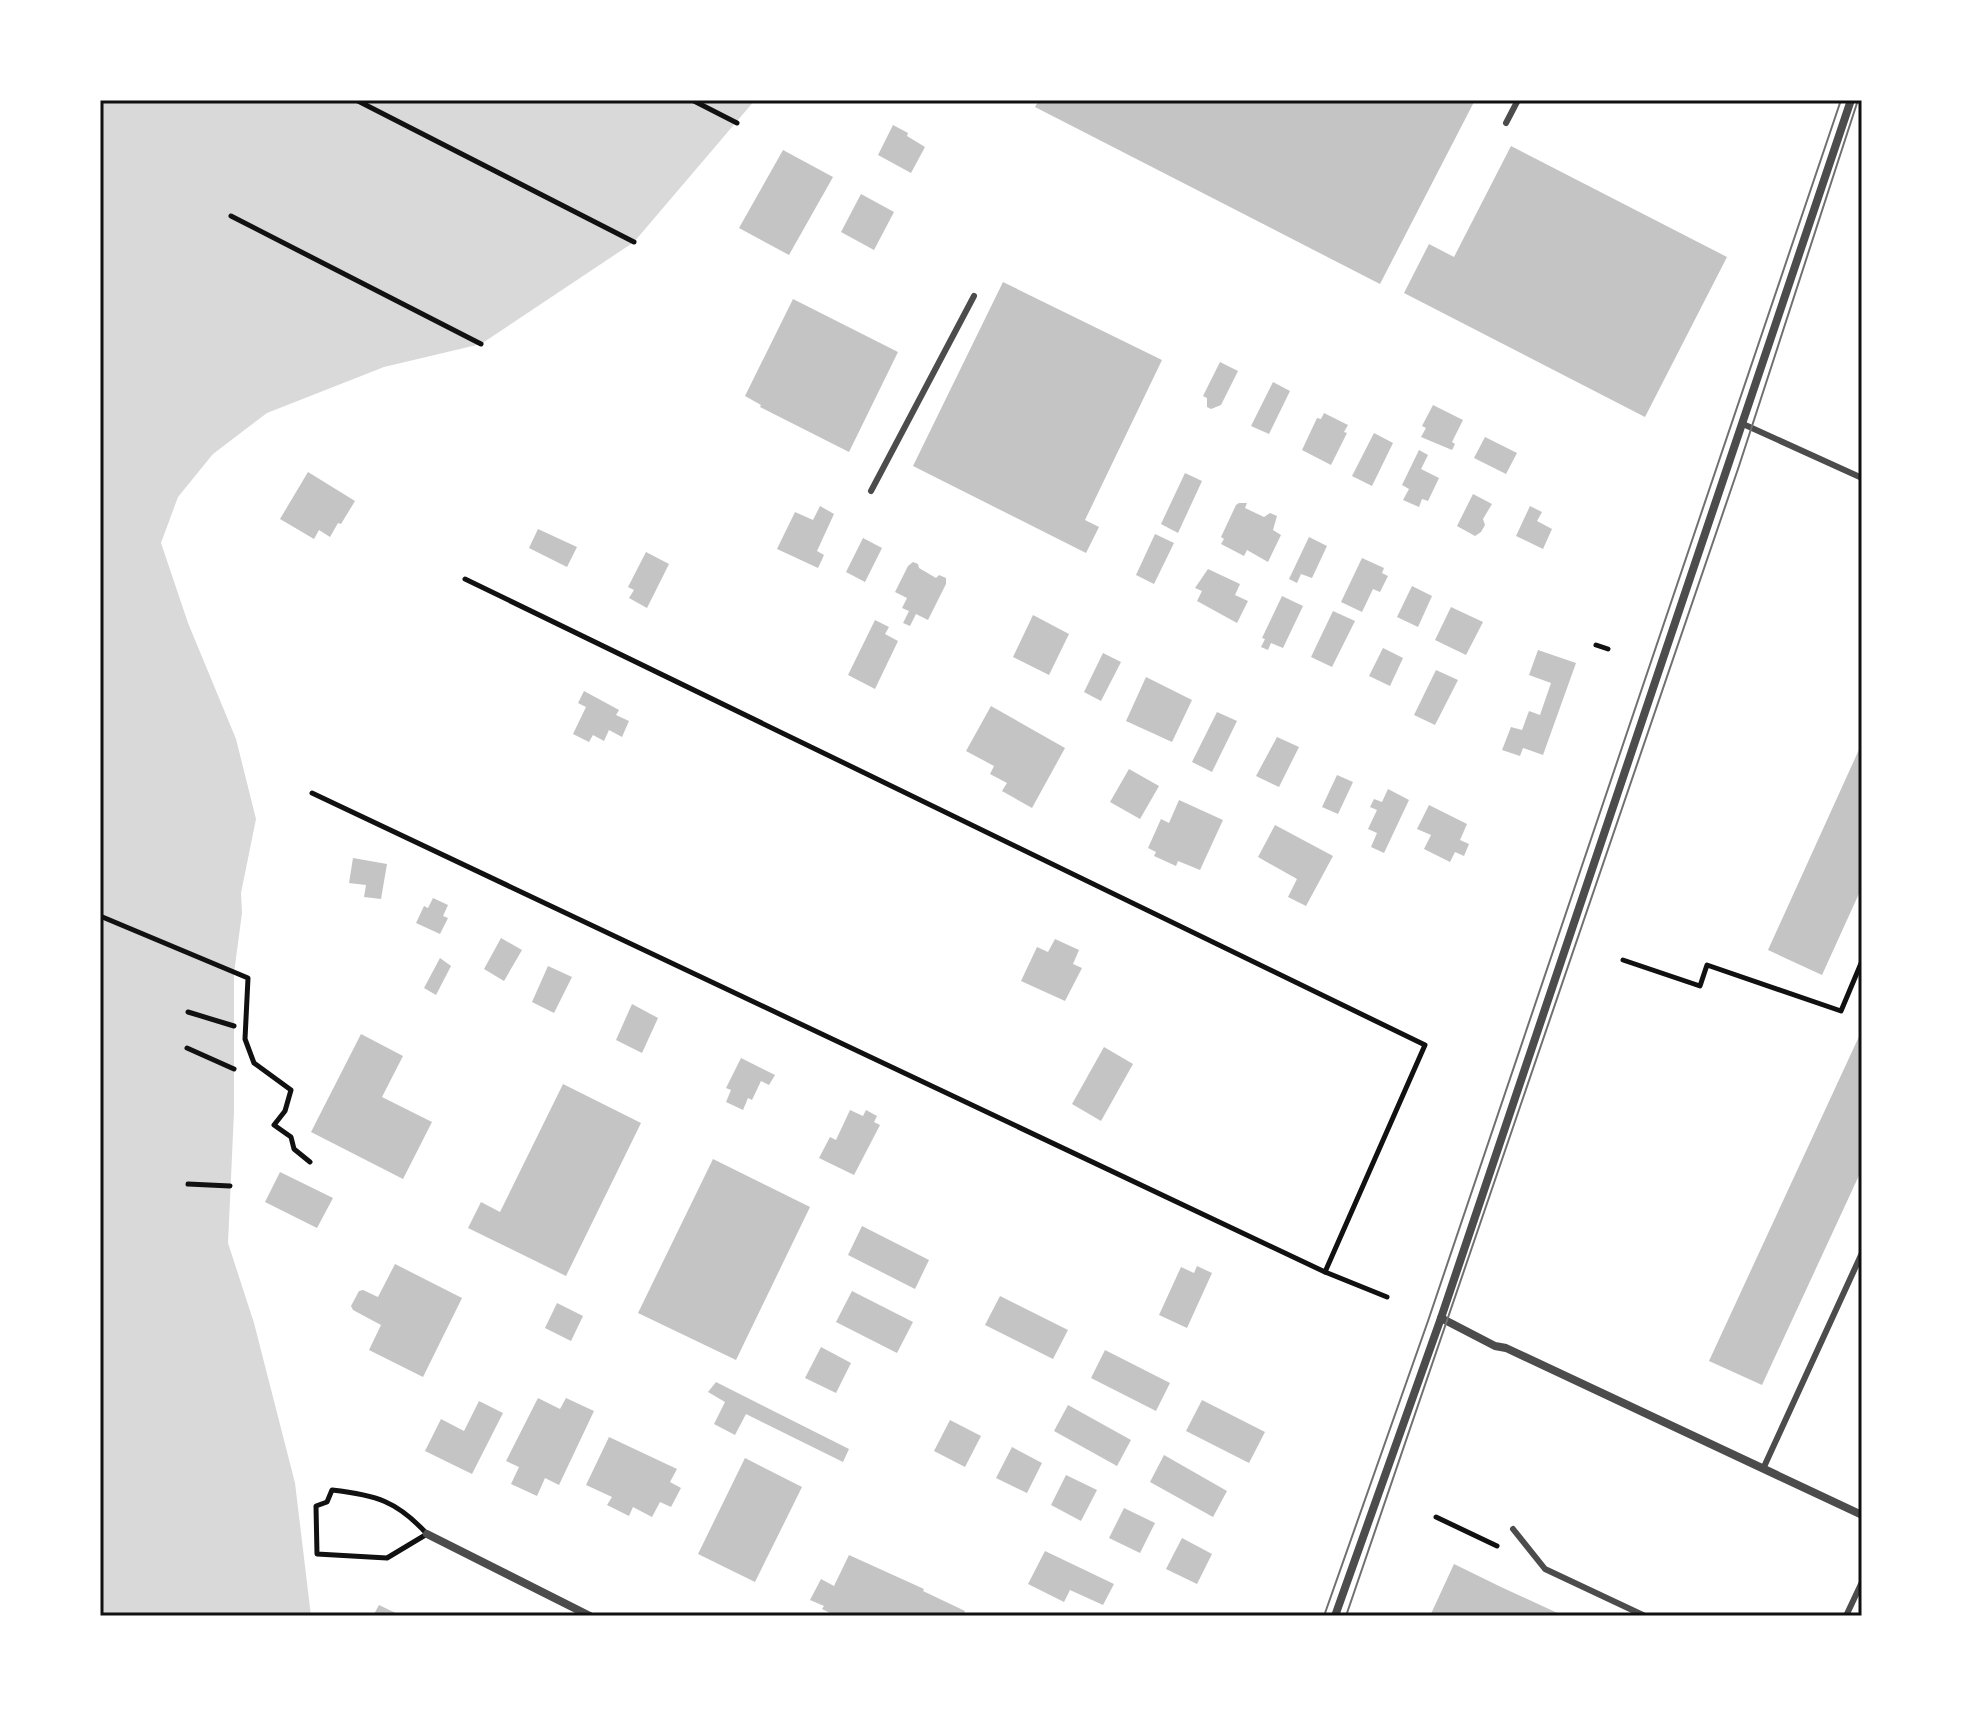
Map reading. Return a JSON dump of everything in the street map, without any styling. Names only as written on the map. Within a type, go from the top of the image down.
[{"type":"street","points":[[1335,1616],[1441,1318],[1851,100]]},
{"type":"street","points":[[1441,1318],[1495,1346],[1563,1374],[1862,1515]]},
{"type":"street","points":[[427,1534],[590,1616]]},
{"type":"lane","points":[[1506,123],[1518,100]]},
{"type":"lane","points":[[871,491],[974,296]]},
{"type":"lane","points":[[1743,424],[1862,478]]},
{"type":"lane","points":[[1763,1469],[1862,1253]]},
{"type":"lane","points":[[1513,1529],[1545,1569],[1645,1616]]},
{"type":"lane","points":[[1846,1616],[1862,1582]]},
{"type":"path","points":[[356,100],[634,242]]},
{"type":"path","points":[[692,100],[737,123]]},
{"type":"path","points":[[231,216],[481,344]]},
{"type":"path","points":[[465,579],[1425,1045],[1325,1272]]},
{"type":"path","points":[[1596,645],[1608,649]]},
{"type":"path","points":[[312,793],[1325,1272],[1387,1297]]},
{"type":"path","points":[[100,916],[248,978],[245,1039],[254,1063],[291,1090],[285,1111],[274,1125],[291,1137],[294,1149],[310,1162]]},
{"type":"path","points":[[1623,960],[1700,986],[1707,965],[1841,1011],[1862,961]]},
{"type":"path","points":[[188,1012],[234,1026]]},
{"type":"path","points":[[187,1048],[234,1069]]},
{"type":"path","points":[[188,1184],[230,1186]]},
{"type":"path","points":[[332,1490],[371,1495],[409,1514],[427,1534],[387,1558],[317,1554],[316,1506],[327,1502],[332,1490]]},
{"type":"path","points":[[1436,1517],[1504,1550]]},
{"type":"shaded area","points":[[100,100],[755,100],[634,242],[481,344],[384,367],[267,413],[213,454],[178,497],[161,543],[188,623],[236,739],[256,819],[241,893],[242,913],[234,973],[234,1112],[228,1243],[254,1323],[295,1483],[311,1616],[100,1616]]},
{"type":"building","points":[[1039,100],[1475,100],[1380,284],[1035,107]]},
{"type":"building","points":[[893,125],[925,147],[911,173],[878,155]]},
{"type":"building","points":[[1511,146],[1727,257],[1645,417],[1404,293],[1429,244],[1454,257]]},
{"type":"building","points":[[783,150],[833,177],[789,255],[739,228]]},
{"type":"building","points":[[861,194],[894,212],[874,250],[841,232]]},
{"type":"building","points":[[1003,282],[1162,360],[1085,520],[1099,527],[1086,553],[913,466]]},
{"type":"building","points":[[793,299],[898,352],[849,452],[760,407],[745,396]]},
{"type":"building","points":[[1220,362],[1238,371],[1221,405],[1211,409],[1203,396]]},
{"type":"building","points":[[1273,382],[1290,391],[1269,434],[1251,426]]},
{"type":"building","points":[[1433,405],[1463,420],[1452,442],[1455,444],[1452,450],[1421,437],[1426,428],[1422,426]]},
{"type":"building","points":[[1324,413],[1348,425],[1331,465],[1302,450],[1317,418],[1321,419]]},
{"type":"building","points":[[1374,433],[1393,443],[1372,486],[1352,476]]},
{"type":"building","points":[[1485,437],[1517,453],[1506,474],[1474,458]]},
{"type":"building","points":[[1419,450],[1428,455],[1421,469],[1439,478],[1428,501],[1422,499],[1419,507],[1403,500],[1409,489],[1402,485]]},
{"type":"building","points":[[308,472],[355,501],[330,537],[319,530],[314,539],[280,519]]},
{"type":"building","points":[[1185,473],[1202,481],[1178,533],[1161,524]]},
{"type":"building","points":[[1473,494],[1492,504],[1483,519],[1485,525],[1475,536],[1457,526]]},
{"type":"building","points":[[1239,503],[1247,503],[1245,508],[1264,517],[1270,513],[1277,516],[1273,530],[1281,535],[1268,562],[1247,550],[1244,556],[1221,544],[1224,539],[1221,537]]},
{"type":"building","points":[[820,506],[834,514],[817,551],[824,555],[818,568],[777,549],[795,512],[813,520]]},
{"type":"building","points":[[1530,506],[1542,512],[1537,521],[1552,529],[1543,549],[1516,536]]},
{"type":"building","points":[[538,529],[577,547],[567,567],[529,548]]},
{"type":"building","points":[[1155,534],[1174,543],[1154,584],[1136,575]]},
{"type":"building","points":[[1309,537],[1327,546],[1312,578],[1301,574],[1297,583],[1289,579]]},
{"type":"building","points":[[863,538],[882,548],[865,582],[846,572]]},
{"type":"building","points":[[646,552],[669,564],[647,608],[629,598],[634,590],[628,587]]},
{"type":"building","points":[[1362,558],[1384,568],[1382,573],[1388,576],[1380,592],[1373,589],[1362,612],[1341,602]]},
{"type":"building","points":[[913,562],[936,578],[939,575],[946,578],[946,584],[928,620],[916,614],[910,626],[903,623],[909,611],[902,608],[907,598],[895,592]]},
{"type":"building","points":[[1208,569],[1240,584],[1235,595],[1248,601],[1237,623],[1197,601],[1202,591],[1195,588]]},
{"type":"building","points":[[1412,586],[1432,596],[1418,627],[1397,617]]},
{"type":"building","points":[[1282,596],[1303,606],[1283,648],[1271,643],[1268,650],[1261,647],[1265,639],[1262,638]]},
{"type":"building","points":[[1451,607],[1483,622],[1466,655],[1435,640]]},
{"type":"building","points":[[1333,611],[1355,621],[1332,667],[1311,657]]},
{"type":"building","points":[[1033,615],[1069,634],[1049,675],[1013,657]]},
{"type":"building","points":[[875,620],[889,627],[885,634],[898,641],[875,689],[848,675]]},
{"type":"building","points":[[1383,648],[1403,658],[1390,686],[1369,676]]},
{"type":"building","points":[[1538,650],[1576,663],[1543,755],[1523,748],[1520,756],[1502,750],[1511,727],[1522,730],[1529,711],[1540,715],[1551,683],[1529,675]]},
{"type":"building","points":[[1103,653],[1121,662],[1101,701],[1084,692]]},
{"type":"building","points":[[1436,670],[1458,680],[1435,725],[1414,715]]},
{"type":"building","points":[[1146,677],[1192,700],[1172,742],[1126,721]]},
{"type":"building","points":[[584,691],[619,710],[616,715],[629,721],[622,737],[609,730],[604,741],[593,735],[589,742],[573,734],[586,707],[578,703]]},
{"type":"building","points":[[991,706],[1065,748],[1032,808],[1002,791],[1007,783],[990,774],[994,766],[966,751]]},
{"type":"building","points":[[1217,712],[1237,721],[1212,772],[1192,762]]},
{"type":"building","points":[[1277,737],[1299,747],[1279,787],[1256,776]]},
{"type":"building","points":[[1862,743],[1862,887],[1822,975],[1768,950]]},
{"type":"building","points":[[1129,769],[1159,786],[1140,819],[1110,802]]},
{"type":"building","points":[[1337,775],[1353,782],[1338,814],[1322,807]]},
{"type":"building","points":[[1388,789],[1409,800],[1384,853],[1371,847],[1377,833],[1368,829],[1377,810],[1370,807],[1374,799],[1382,802]]},
{"type":"building","points":[[1179,800],[1223,820],[1200,870],[1178,861],[1176,866],[1154,856],[1156,852],[1148,848],[1161,819],[1169,823]]},
{"type":"building","points":[[1429,805],[1467,824],[1460,840],[1469,844],[1464,856],[1455,852],[1450,862],[1424,849],[1431,835],[1417,829]]},
{"type":"building","points":[[1275,825],[1333,856],[1306,906],[1288,897],[1297,879],[1258,857]]},
{"type":"building","points":[[353,858],[387,864],[381,899],[364,897],[366,885],[349,883]]},
{"type":"building","points":[[433,898],[448,905],[443,916],[448,918],[440,934],[416,923],[424,906],[428,908]]},
{"type":"building","points":[[501,938],[522,950],[504,981],[484,969]]},
{"type":"building","points":[[1055,939],[1079,950],[1073,964],[1082,968],[1065,1001],[1021,981],[1037,947],[1048,952]]},
{"type":"building","points":[[440,958],[451,966],[436,995],[424,988]]},
{"type":"building","points":[[548,966],[572,977],[554,1013],[532,1002]]},
{"type":"building","points":[[632,1004],[658,1018],[642,1053],[616,1040]]},
{"type":"building","points":[[1862,1030],[1862,1169],[1762,1385],[1709,1361]]},
{"type":"building","points":[[361,1034],[403,1056],[382,1097],[432,1122],[403,1179],[311,1132]]},
{"type":"building","points":[[1104,1047],[1133,1064],[1101,1121],[1072,1104]]},
{"type":"building","points":[[741,1058],[775,1075],[769,1085],[761,1081],[743,1110],[726,1102],[731,1090],[726,1088]]},
{"type":"building","points":[[563,1084],[641,1123],[566,1276],[468,1228],[481,1202],[500,1212]]},
{"type":"building","points":[[850,1110],[863,1116],[866,1110],[877,1116],[874,1122],[880,1125],[854,1175],[819,1158],[830,1137],[836,1140]]},
{"type":"building","points":[[713,1159],[810,1207],[736,1360],[638,1313]]},
{"type":"building","points":[[280,1172],[333,1198],[317,1228],[265,1202]]},
{"type":"building","points":[[862,1226],[929,1260],[915,1289],[848,1255]]},
{"type":"building","points":[[395,1264],[462,1298],[423,1377],[369,1350],[381,1325],[351,1306],[359,1291],[378,1297]]},
{"type":"building","points":[[1197,1266],[1212,1273],[1187,1328],[1159,1315],[1181,1267],[1194,1273]]},
{"type":"building","points":[[852,1291],[913,1322],[897,1353],[836,1322]]},
{"type":"building","points":[[1000,1296],[1068,1330],[1053,1359],[985,1325]]},
{"type":"building","points":[[557,1303],[583,1316],[571,1341],[545,1328]]},
{"type":"building","points":[[821,1347],[851,1363],[836,1393],[805,1378]]},
{"type":"building","points":[[1105,1350],[1170,1383],[1156,1411],[1091,1378]]},
{"type":"building","points":[[716,1382],[849,1449],[843,1462],[746,1414],[735,1435],[714,1424],[725,1402],[708,1392]]},
{"type":"building","points":[[538,1398],[560,1409],[566,1398],[594,1411],[559,1485],[545,1478],[537,1496],[511,1484],[519,1467],[506,1461]]},
{"type":"building","points":[[1202,1400],[1265,1432],[1249,1463],[1186,1431]]},
{"type":"building","points":[[479,1401],[503,1413],[472,1474],[425,1451],[441,1419],[464,1431]]},
{"type":"building","points":[[1068,1405],[1131,1440],[1117,1466],[1054,1431]]},
{"type":"building","points":[[950,1420],[981,1436],[965,1467],[934,1451]]},
{"type":"building","points":[[609,1437],[677,1469],[670,1482],[681,1488],[671,1507],[660,1502],[652,1517],[633,1507],[629,1516],[607,1505],[612,1497],[586,1485]]},
{"type":"building","points":[[1012,1447],[1042,1463],[1027,1493],[996,1478]]},
{"type":"building","points":[[1164,1455],[1227,1491],[1213,1517],[1150,1482]]},
{"type":"building","points":[[745,1458],[802,1487],[755,1582],[698,1554]]},
{"type":"building","points":[[1066,1475],[1097,1490],[1081,1521],[1051,1505]]},
{"type":"building","points":[[1124,1508],[1155,1523],[1140,1553],[1109,1538]]},
{"type":"building","points":[[1182,1538],[1212,1554],[1197,1584],[1166,1569]]},
{"type":"building","points":[[1045,1551],[1114,1584],[1103,1605],[1070,1590],[1064,1602],[1028,1584]]},
{"type":"building","points":[[849,1555],[924,1589],[965,1611],[963,1616],[836,1616],[822,1609],[824,1606],[810,1600],[821,1579],[834,1586]]},
{"type":"building","points":[[1454,1564],[1501,1587],[1564,1616],[1430,1616]]},
{"type":"building","points":[[379,1605],[402,1616],[373,1616]]},
{"type":"tram line","points":[[1324,1616],[1428,1321],[1841,100]]},
{"type":"tram line","points":[[1346,1616],[1739,466],[1858,100]]}]
